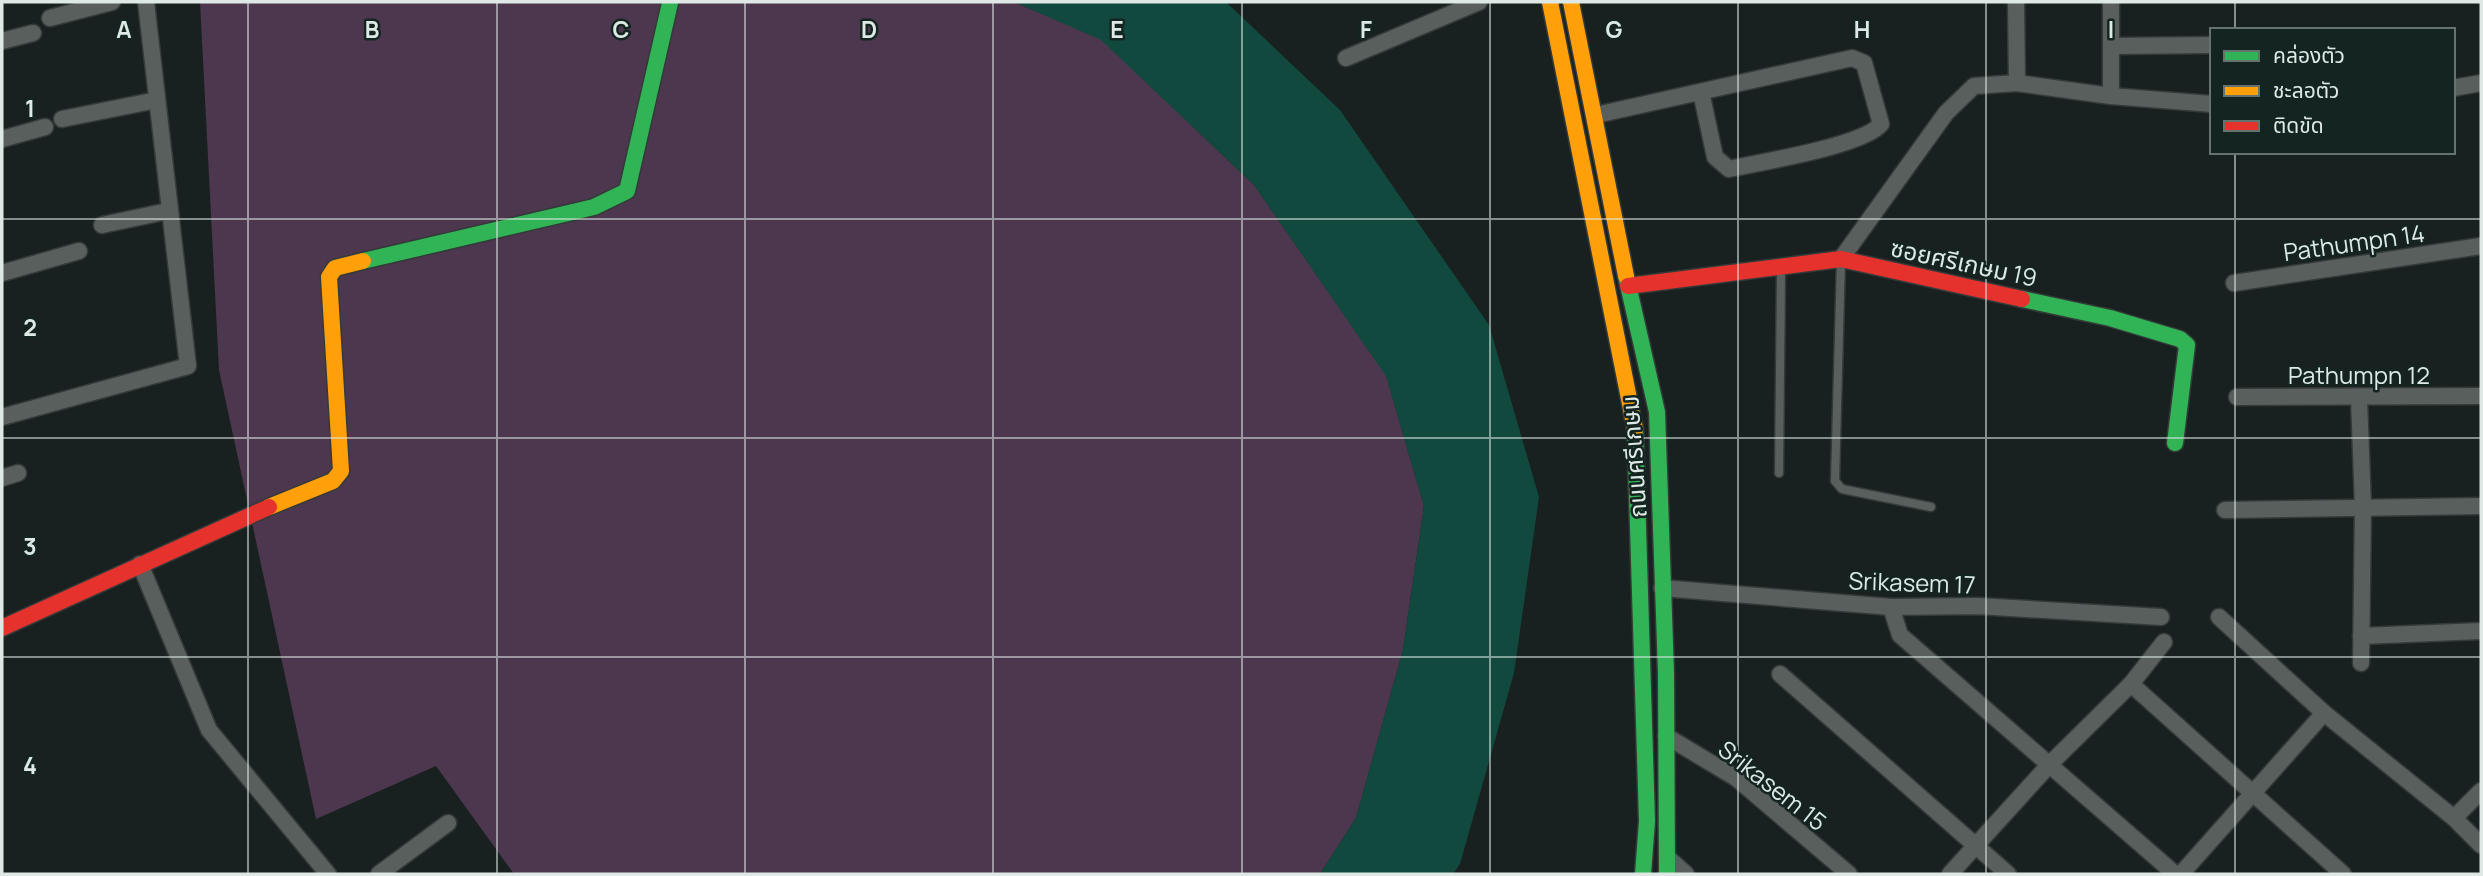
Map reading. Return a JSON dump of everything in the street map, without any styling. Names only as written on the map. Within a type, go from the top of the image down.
[{"type":"main road","name":"ถนนศรีเกษม","points":[[1550,2],[1635,415],[1647,821],[1643,874]]},
{"type":"main road","name":"ถนนศรีเกษม","points":[[1571,2],[1597,115],[1628,286],[1657,412],[1667,866]]},
{"type":"main road","points":[[2,628],[256,512],[333,481],[341,471],[329,277],[335,268],[594,207],[627,191],[670,3]]},
{"type":"main road","name":"ซอยศรีเกษม 19","points":[[1628,286],[1841,259],[2110,318],[2180,339],[2187,345],[2175,443]]},
{"type":"main road","points":[[1626,375],[1640,376],[1647,367]]},
{"type":"main road","points":[[1630,395],[1640,384],[1651,387]]},
{"type":"street","points":[[50,18],[112,2]]},
{"type":"street","points":[[2,417],[188,366],[168,211],[146,2]]},
{"type":"street","points":[[1346,58],[1479,2]]},
{"type":"street","points":[[2016,2],[2017,83]]},
{"type":"street","points":[[2111,2],[2111,96]]},
{"type":"street","points":[[2,41],[33,33]]},
{"type":"street","points":[[2112,46],[2210,45]]},
{"type":"street","points":[[1597,115],[1852,58],[1864,63],[1881,124],[1874,132],[1834,145],[1729,169],[1715,157],[1701,92]]},
{"type":"street","points":[[1841,259],[1946,113],[1974,86],[2017,83],[2111,96],[2210,104]]},
{"type":"street","points":[[2455,88],[2481,83]]},
{"type":"street","points":[[62,119],[157,100]]},
{"type":"street","points":[[2,139],[45,127]]},
{"type":"street","points":[[102,225],[168,211]]},
{"type":"street","name":"Pathumpn 14","points":[[2234,283],[2481,246]]},
{"type":"street","points":[[2,273],[79,251]]},
{"type":"street","name":"Pathumpn 12","points":[[2237,397],[2359,399],[2481,396]]},
{"type":"street","points":[[2359,399],[2363,507],[2361,663]]},
{"type":"street","points":[[2225,510],[2481,506]]},
{"type":"street","points":[[140,564],[209,730],[328,874]]},
{"type":"street","name":"Srikasem 17","points":[[1662,588],[1891,607],[1978,606],[2161,617]]},
{"type":"street","points":[[1891,607],[1900,635],[2175,874]]},
{"type":"street","points":[[2219,617],[2324,713],[2454,818],[2481,845]]},
{"type":"street","points":[[2361,636],[2481,631]]},
{"type":"street","points":[[1950,874],[2049,765],[2131,684],[2164,642]]},
{"type":"street","points":[[1780,674],[2008,874]]},
{"type":"street","points":[[2131,684],[2343,874]]},
{"type":"street","points":[[2181,874],[2324,713]]},
{"type":"street","name":"Srikasem 15","points":[[1666,736],[1736,778],[1849,874]]},
{"type":"street","points":[[2454,818],[2481,791]]},
{"type":"street","points":[[379,874],[448,823]]},
{"type":"street","points":[[1667,866],[1686,874]]},
{"type":"lane","points":[[1841,259],[1835,481],[1842,489],[1931,507]]},
{"type":"lane","points":[[1779,474],[1781,266]]},
{"type":"shaded area","points":[[200,2],[1014,2],[1101,39],[1254,185],[1386,375],[1424,506],[1403,650],[1356,818],[1320,874],[514,874],[436,766],[316,819],[219,370]]},
{"type":"shaded area","points":[[1014,2],[1226,2],[1340,110],[1489,325],[1539,497],[1514,673],[1460,864],[1453,874],[1320,874],[1356,818],[1403,650],[1424,506],[1386,376],[1254,185],[1101,40]]},
{"type":"traffic: fast","points":[[363,261],[594,207],[627,191],[670,3]]},
{"type":"traffic: fast","points":[[1626,276],[1657,412],[1666,673],[1667,874]]},
{"type":"traffic: fast","points":[[2022,299],[2110,318],[2180,339],[2187,345],[2175,443]]},
{"type":"traffic: fast","points":[[1635,429],[1647,821],[1643,874]]},
{"type":"traffic: slow","points":[[1550,2],[1635,429]]},
{"type":"traffic: slow","points":[[1571,2],[1626,276]]},
{"type":"traffic: slow","points":[[269,507],[333,481],[341,471],[329,277],[335,268],[363,261]]},
{"type":"traffic: jam","points":[[1628,286],[1841,259],[2022,299]]},
{"type":"traffic: jam","points":[[2,628],[269,507]]}]
